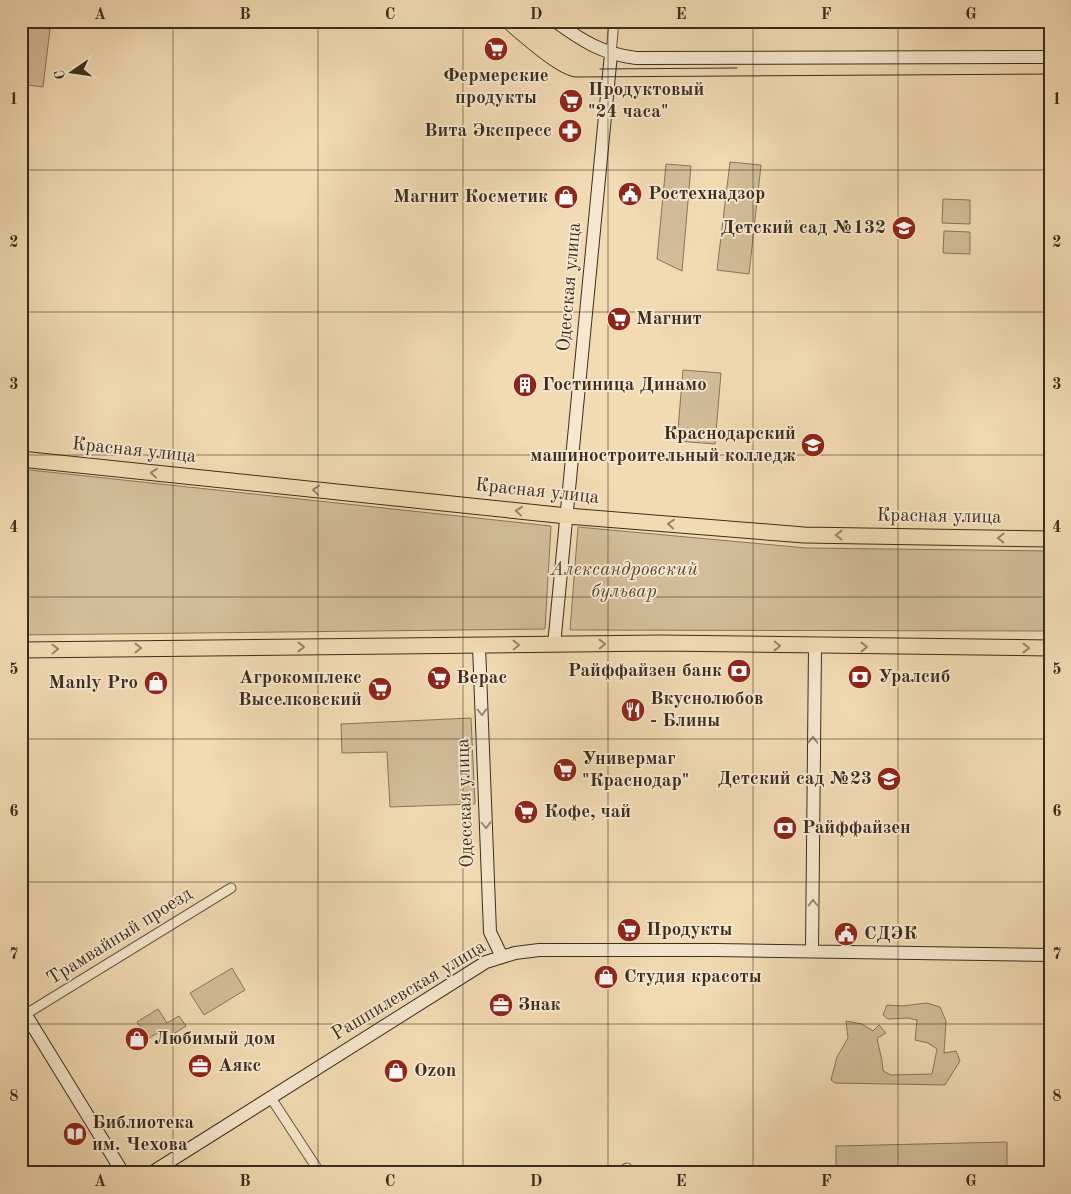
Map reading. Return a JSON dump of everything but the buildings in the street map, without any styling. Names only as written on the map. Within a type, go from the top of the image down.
[{"type":"main road","name":"Красная улица","points":[[21,459],[567,516],[804,534],[1050,538]]},
{"type":"main road","points":[[21,650],[660,643],[1050,648]]},
{"type":"street","points":[[555,21],[583,41],[611,54],[652,58],[1050,57]]},
{"type":"street","name":"Одесская улица","points":[[554,645],[614,21]]},
{"type":"street","name":"Одесская улица","points":[[479,646],[490,932],[502,956]]},
{"type":"street","points":[[812,951],[815,646]]},
{"type":"street","name":"Трамвайный проезд","points":[[24,1011],[231,888]]},
{"type":"street","name":"Рашпилевская улица","points":[[151,1173],[486,962],[502,956],[539,950],[812,951],[1050,955]]},
{"type":"street","points":[[24,1011],[123,1173]]},
{"type":"street","points":[[271,1098],[320,1173]]},
{"type":"green space","points":[[21,27],[50,29],[43,87],[21,84]]},
{"type":"green space","points":[[730,162],[761,165],[749,274],[717,270]]},
{"type":"green space","points":[[666,164],[691,166],[682,271],[657,259]]},
{"type":"green space","points":[[943,199],[970,200],[970,224],[942,223]]},
{"type":"green space","points":[[944,231],[970,232],[970,254],[943,253]]},
{"type":"green space","points":[[683,370],[721,373],[715,444],[677,441]]},
{"type":"green space","name":"Александровский бульвар","points":[[21,469],[551,526],[545,629],[21,635]]},
{"type":"green space","name":"Александровский бульвар","points":[[578,527],[806,548],[1050,551],[1050,631],[570,630]]},
{"type":"green space","points":[[471,718],[475,804],[390,807],[387,752],[342,753],[341,724]]},
{"type":"green space","points":[[232,968],[245,990],[204,1015],[190,993]]},
{"type":"green space","points":[[927,1003],[940,1007],[946,1021],[944,1053],[956,1051],[960,1061],[945,1085],[835,1083],[831,1080],[837,1057],[848,1038],[846,1021],[862,1024],[873,1031],[879,1025],[886,1033],[877,1038],[883,1071],[891,1075],[932,1074],[937,1049],[928,1043],[915,1040],[917,1020],[908,1018],[888,1019],[883,1015],[887,1005],[902,1006]]},
{"type":"green space","points":[[158,1009],[167,1023],[179,1016],[186,1026],[167,1038],[162,1030],[148,1039],[137,1022]]},
{"type":"green space","points":[[1007,1142],[1007,1173],[836,1173],[836,1146]]},
{"type":"tram line","points":[[496,21],[546,62],[556,69],[575,77],[1050,74]]},
{"type":"tram line","points":[[600,69],[737,68]]},
{"type":"place","name":"Фермерские продукты","points":[[496,49]]},
{"type":"place","name":"Продуктовый \"24 часа\"","points":[[571,101]]},
{"type":"place","name":"Вита Экспресс","points":[[570,131]]},
{"type":"place","name":"Ростехнадзор","points":[[630,194]]},
{"type":"place","name":"Магнит Косметик","points":[[566,197]]},
{"type":"place","name":"Детский сад №132","points":[[904,228]]},
{"type":"place","name":"Магнит","points":[[619,319]]},
{"type":"place","name":"Гостиница Динамо","points":[[525,385]]},
{"type":"place","name":"Краснодарский машиностроительный колледж","points":[[813,445]]},
{"type":"place","name":"Райффайзен банк","points":[[739,671]]},
{"type":"place","name":"Уралсиб","points":[[860,677]]},
{"type":"place","name":"Верас","points":[[439,678]]},
{"type":"place","name":"Manly Pro","points":[[156,683]]},
{"type":"place","name":"Агрокомплекс Выселковский","points":[[380,689]]},
{"type":"place","name":"Вкуснолюбов - Блины","points":[[633,710]]},
{"type":"place","name":"Универмаг \"Краснодар\"","points":[[565,770]]},
{"type":"place","name":"Детский сад №23","points":[[889,779]]},
{"type":"place","name":"Кофе, чай","points":[[526,812]]},
{"type":"place","name":"Райффайзен","points":[[785,828]]},
{"type":"place","name":"Продукты","points":[[629,930]]},
{"type":"place","name":"СДЭК","points":[[846,934]]},
{"type":"place","name":"Студия красоты","points":[[606,977]]},
{"type":"place","name":"Знак","points":[[501,1005]]},
{"type":"place","name":"Любимый дом","points":[[137,1039]]},
{"type":"place","name":"Аякс","points":[[200,1066]]},
{"type":"place","name":"Ozon","points":[[396,1071]]},
{"type":"place","name":"Библиотека им. Чехова","points":[[75,1134]]}]
